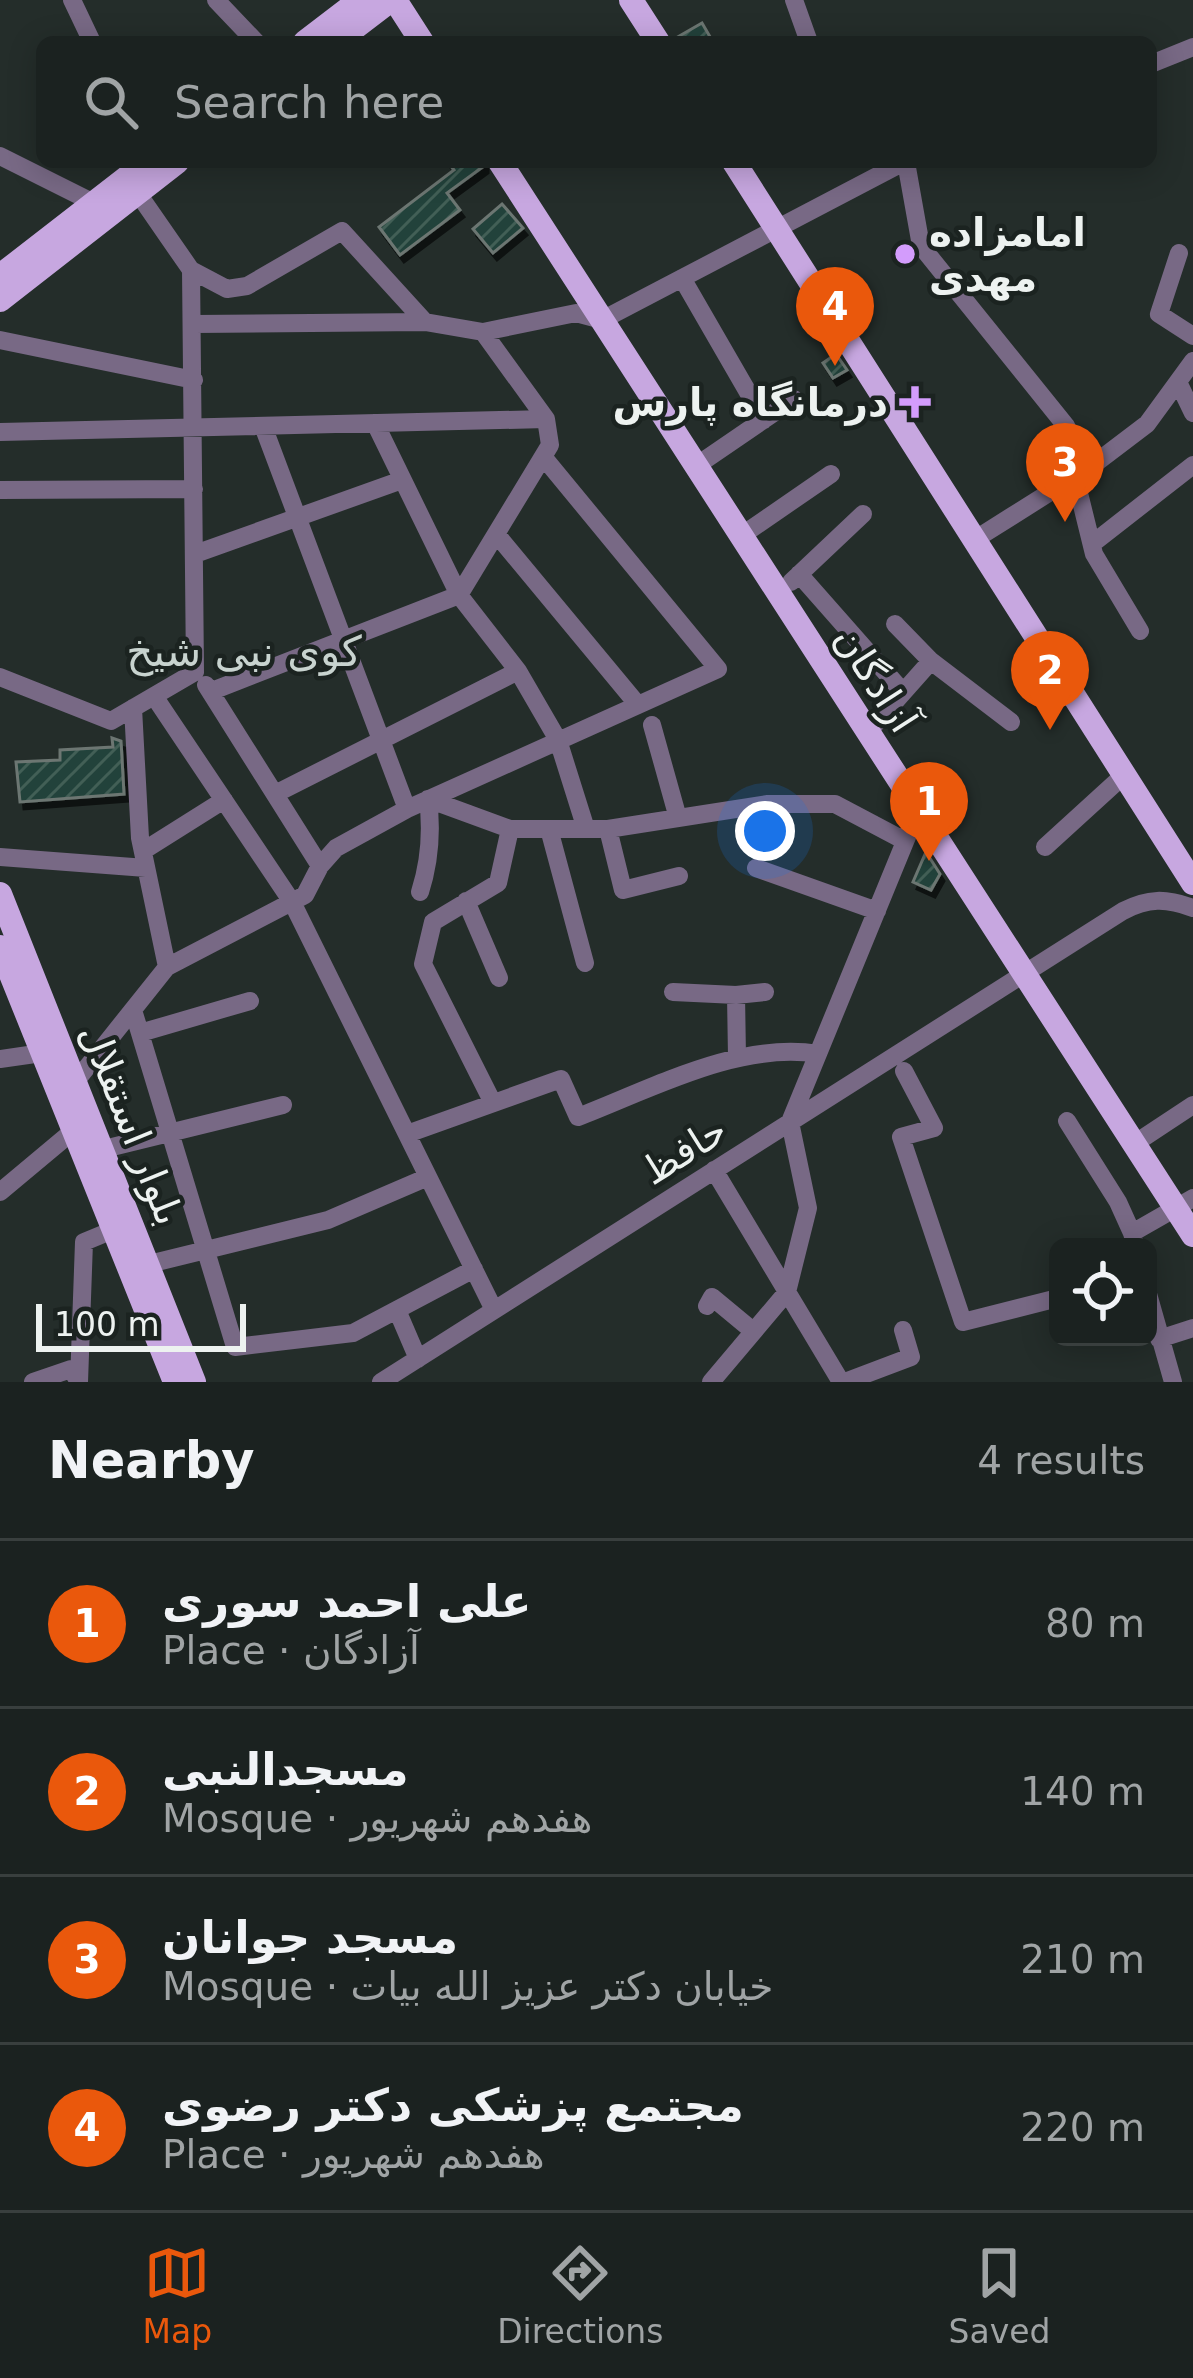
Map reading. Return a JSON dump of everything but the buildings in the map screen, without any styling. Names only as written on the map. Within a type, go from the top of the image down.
[{"type":"main road","points":[[312,36],[360,0]]},
{"type":"main road","points":[[344,36],[393,0],[418,36]]},
{"type":"main road","points":[[631,0],[654,36]]},
{"type":"main road","points":[[0,276],[139,168]]},
{"type":"main road","points":[[0,300],[169,168]]},
{"type":"main road","name":"آزادگان","points":[[504,168],[1134,1144],[1184,1202],[1193,1234]]},
{"type":"main road","points":[[738,168],[1187,874]]},
{"type":"main road","name":"بلوار استقلال","points":[[0,894],[194,1382]]},
{"type":"main road","name":"بلوار استقلال","points":[[0,946],[175,1382]]},
{"type":"street","points":[[72,0],[89,36]]},
{"type":"street","points":[[216,0],[250,36]]},
{"type":"street","points":[[794,0],[807,36]]},
{"type":"street","points":[[1157,62],[1193,47]]},
{"type":"street","points":[[0,156],[94,203]]},
{"type":"street","points":[[194,324],[425,322],[483,332],[576,313],[602,320],[893,168]]},
{"type":"street","points":[[906,168],[921,246],[1066,426],[1081,473],[1092,544],[1141,631]]},
{"type":"street","points":[[137,192],[191,270],[227,289],[247,286],[342,231],[425,322]]},
{"type":"street","points":[[1179,254],[1159,314],[1193,336]]},
{"type":"street","points":[[191,270],[195,672],[212,691],[320,866]]},
{"type":"street","points":[[682,278],[764,420]]},
{"type":"street","points":[[212,691],[459,595],[550,445],[547,419],[483,332]]},
{"type":"street","points":[[0,340],[194,380]]},
{"type":"street","points":[[974,539],[1081,473],[1147,424],[1193,361]]},
{"type":"street","points":[[1178,382],[1193,413]]},
{"type":"street","points":[[696,466],[794,399]]},
{"type":"street","points":[[0,432],[547,419]]},
{"type":"street","points":[[375,423],[459,595],[518,670],[559,740],[586,829]]},
{"type":"street","points":[[263,426],[407,809]]},
{"type":"street","points":[[76,1081],[167,967],[305,895],[336,848],[428,799],[718,669],[545,460]]},
{"type":"street","points":[[1092,544],[1193,465]]},
{"type":"street","points":[[741,536],[831,474]]},
{"type":"street","points":[[195,554],[402,480]]},
{"type":"street","points":[[0,490],[194,489]]},
{"type":"street","points":[[778,594],[863,514]]},
{"type":"street","points":[[497,535],[638,705]]},
{"type":"street","points":[[799,574],[903,692]]},
{"type":"street","points":[[895,625],[931,661],[1010,722]]},
{"type":"street","points":[[868,732],[931,661]]},
{"type":"street","points":[[275,794],[518,670]]},
{"type":"street","points":[[0,676],[110,721],[195,672]]},
{"type":"street","points":[[154,696],[292,902],[494,1310]]},
{"type":"street","points":[[133,708],[145,859],[167,967]]},
{"type":"street","points":[[652,724],[678,818]]},
{"type":"street","points":[[1045,847],[1124,775]]},
{"type":"street","points":[[428,799],[510,829],[608,830],[768,804],[835,804],[905,841]]},
{"type":"street","points":[[420,892],[428,867],[428,799]]},
{"type":"street","points":[[0,857],[145,859],[224,800]]},
{"type":"street","points":[[711,1382],[787,1292],[808,1208],[790,1122],[918,810]]},
{"type":"street","points":[[494,1103],[423,964],[433,922],[499,883],[510,829]]},
{"type":"street","points":[[549,829],[585,962]]},
{"type":"street","points":[[608,830],[623,890],[679,876]]},
{"type":"street","points":[[756,868],[877,910]]},
{"type":"street","name":"حافظ","points":[[381,1382],[1141,902],[1165,899],[1193,908]]},
{"type":"street","points":[[466,901],[499,977]]},
{"type":"street","points":[[673,992],[765,992]]},
{"type":"street","points":[[736,995],[737,1057]]},
{"type":"street","points":[[140,1033],[250,1001]]},
{"type":"street","points":[[133,1010],[236,1347],[353,1333],[474,1269]]},
{"type":"street","points":[[407,1134],[561,1078],[578,1117],[737,1057],[770,1050],[818,1054]]},
{"type":"street","points":[[0,1059],[42,1053]]},
{"type":"street","points":[[904,1070],[934,1128],[901,1137],[963,1322],[1049,1300]]},
{"type":"street","points":[[104,1149],[283,1105]]},
{"type":"street","points":[[1134,1144],[1193,1106]]},
{"type":"street","points":[[1067,1121],[1118,1202],[1133,1238]]},
{"type":"street","points":[[0,1192],[73,1131]]},
{"type":"street","points":[[713,1170],[843,1382],[911,1357],[903,1330]]},
{"type":"street","points":[[149,1264],[328,1220],[428,1177]]},
{"type":"street","points":[[1137,1238],[1184,1202]]},
{"type":"street","points":[[79,1382],[84,1242],[113,1230]]},
{"type":"street","points":[[706,1306],[712,1297],[753,1331]]},
{"type":"street","points":[[397,1310],[418,1359]]},
{"type":"street","points":[[1157,1328],[1173,1382]]},
{"type":"street","points":[[1160,1339],[1193,1328]]},
{"type":"street","points":[[33,1382],[71,1369],[79,1382]]},
{"type":"place","name":"امامزاده مهدی","points":[[905,254]]},
{"type":"place","name":"مجتمع پزشکی دکتر رضوی","points":[[835,366]]},
{"type":"place","name":"درمانگاه پارس","points":[[915,402]]},
{"type":"place","name":"مسجد جوانان","points":[[1065,522]]},
{"type":"place","name":"مسجدالنبی","points":[[1050,730]]},
{"type":"place","name":"علی احمد سوری","points":[[929,861]]},
{"type":"district","name":"کوی نبی شیخ","points":[[244,651]]}]
